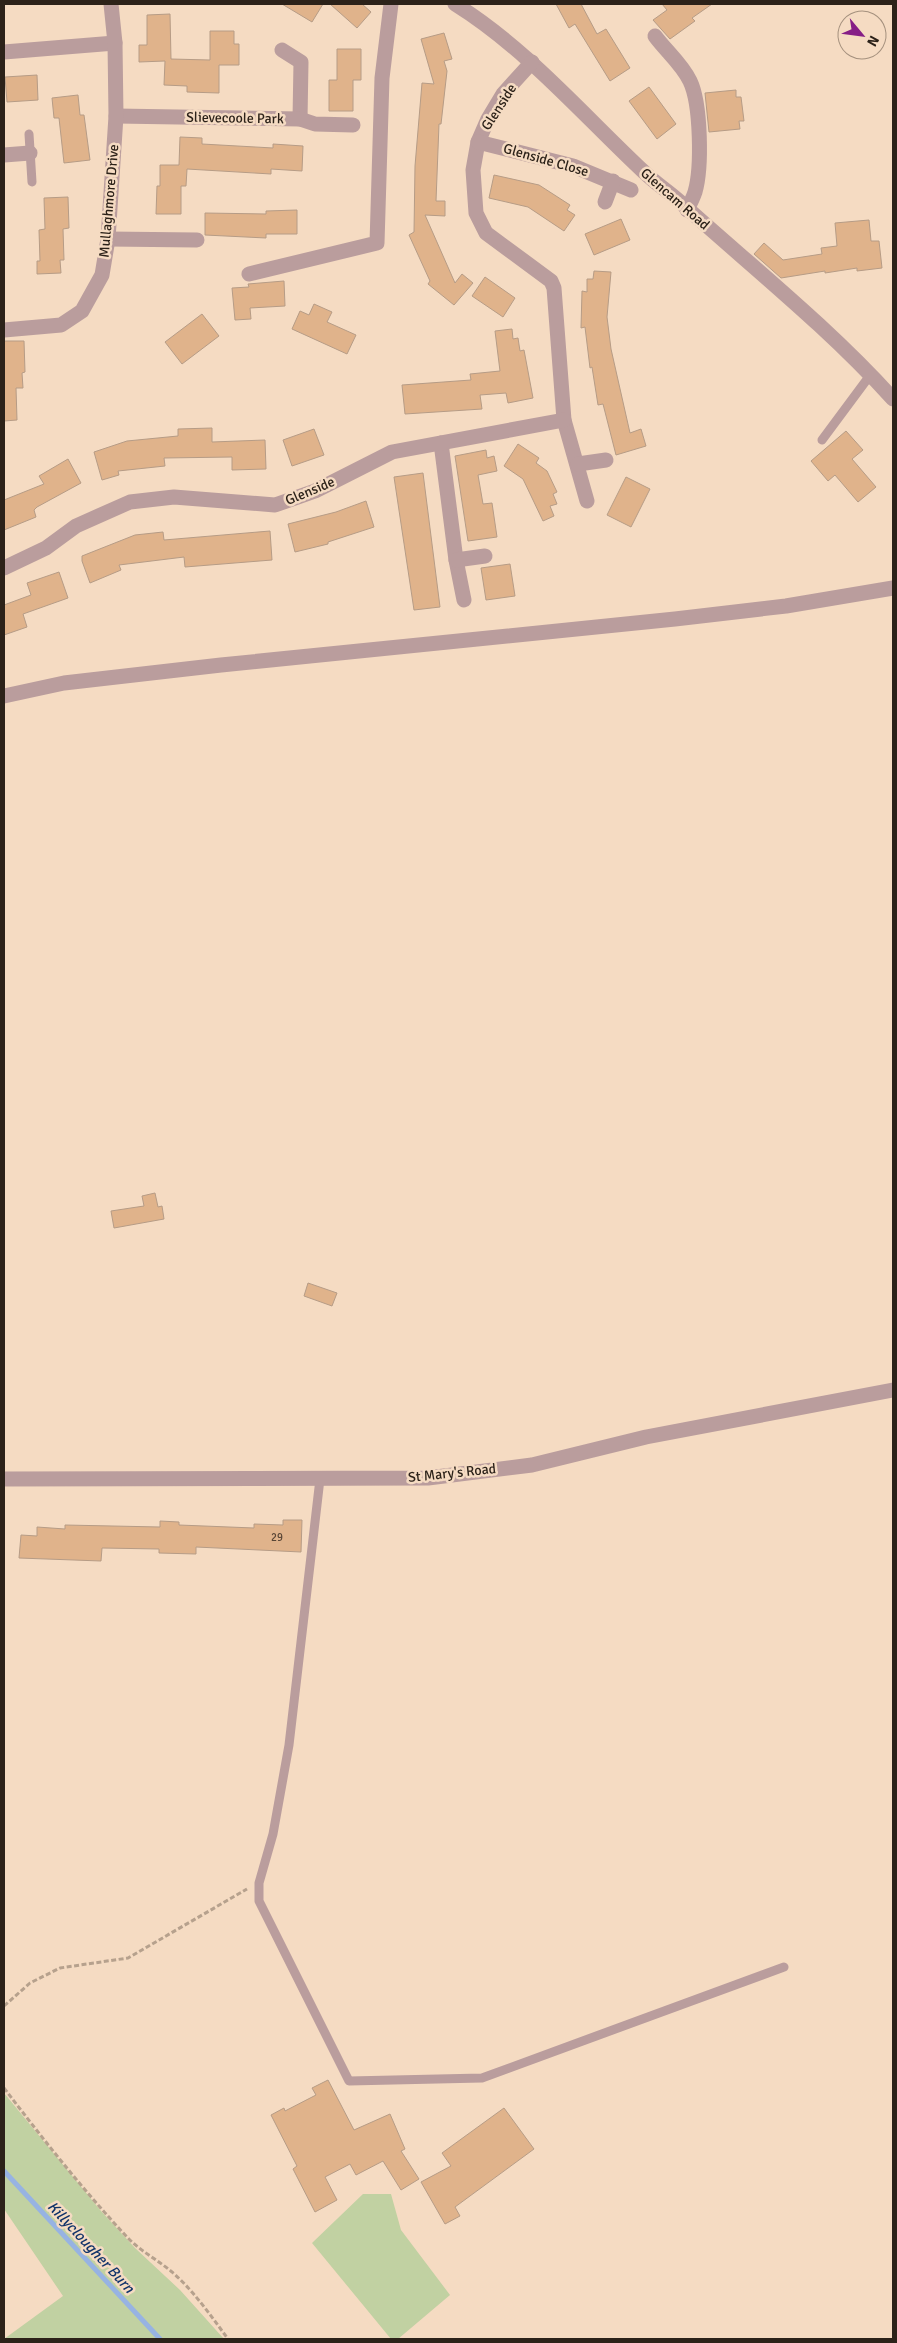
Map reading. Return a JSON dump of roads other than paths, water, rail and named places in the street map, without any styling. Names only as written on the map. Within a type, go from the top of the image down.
[{"type":"street","name":"Mullaghmore Drive","points":[[4,330],[61,325],[82,311],[102,275],[108,239],[116,116],[115,43],[111,4]]},
{"type":"street","points":[[249,274],[377,243],[382,78],[391,4]]},
{"type":"street","name":"Glencam Road","points":[[455,4],[475,16],[532,62],[644,173],[770,282],[871,374],[893,398]]},
{"type":"street","points":[[655,36],[690,81],[694,94],[699,133],[698,167],[695,192],[687,210]]},
{"type":"street","points":[[4,52],[115,43]]},
{"type":"street","points":[[282,50],[300,62],[300,119]]},
{"type":"street","name":"Glenside","points":[[532,62],[503,94],[488,119],[478,142],[473,170],[476,213],[486,233],[545,275],[551,281],[554,288],[564,420],[578,464],[587,502]]},
{"type":"street","name":"Slievecoole Park","points":[[116,116],[300,119],[314,124],[353,125]]},
{"type":"street","name":"Glenside Close","points":[[478,142],[573,166],[631,190]]},
{"type":"street","points":[[4,155],[30,153]]},
{"type":"street","points":[[605,202],[613,181]]},
{"type":"street","points":[[108,239],[197,240]]},
{"type":"street","name":"Glenside","points":[[4,568],[46,548],[76,526],[130,502],[174,497],[275,505],[315,491],[392,452],[564,420]]},
{"type":"street","points":[[441,443],[456,560],[464,600]]},
{"type":"street","points":[[578,464],[606,460]]},
{"type":"street","points":[[456,560],[485,556]]},
{"type":"street","points":[[4,696],[64,683],[675,619],[786,606],[893,588]]},
{"type":"street","name":"St Mary's Road","points":[[4,1479],[428,1478],[532,1465],[646,1436],[893,1390]]},
{"type":"lane","points":[[29,134],[32,182]]},
{"type":"lane","points":[[822,440],[871,374]]},
{"type":"lane","points":[[320,1479],[289,1745],[273,1834],[259,1883],[259,1901],[349,2081],[482,2078],[784,1967]]},
{"type":"waterway","name":"Killyclougher Burn","points":[[4,2171],[160,2339]]}]
